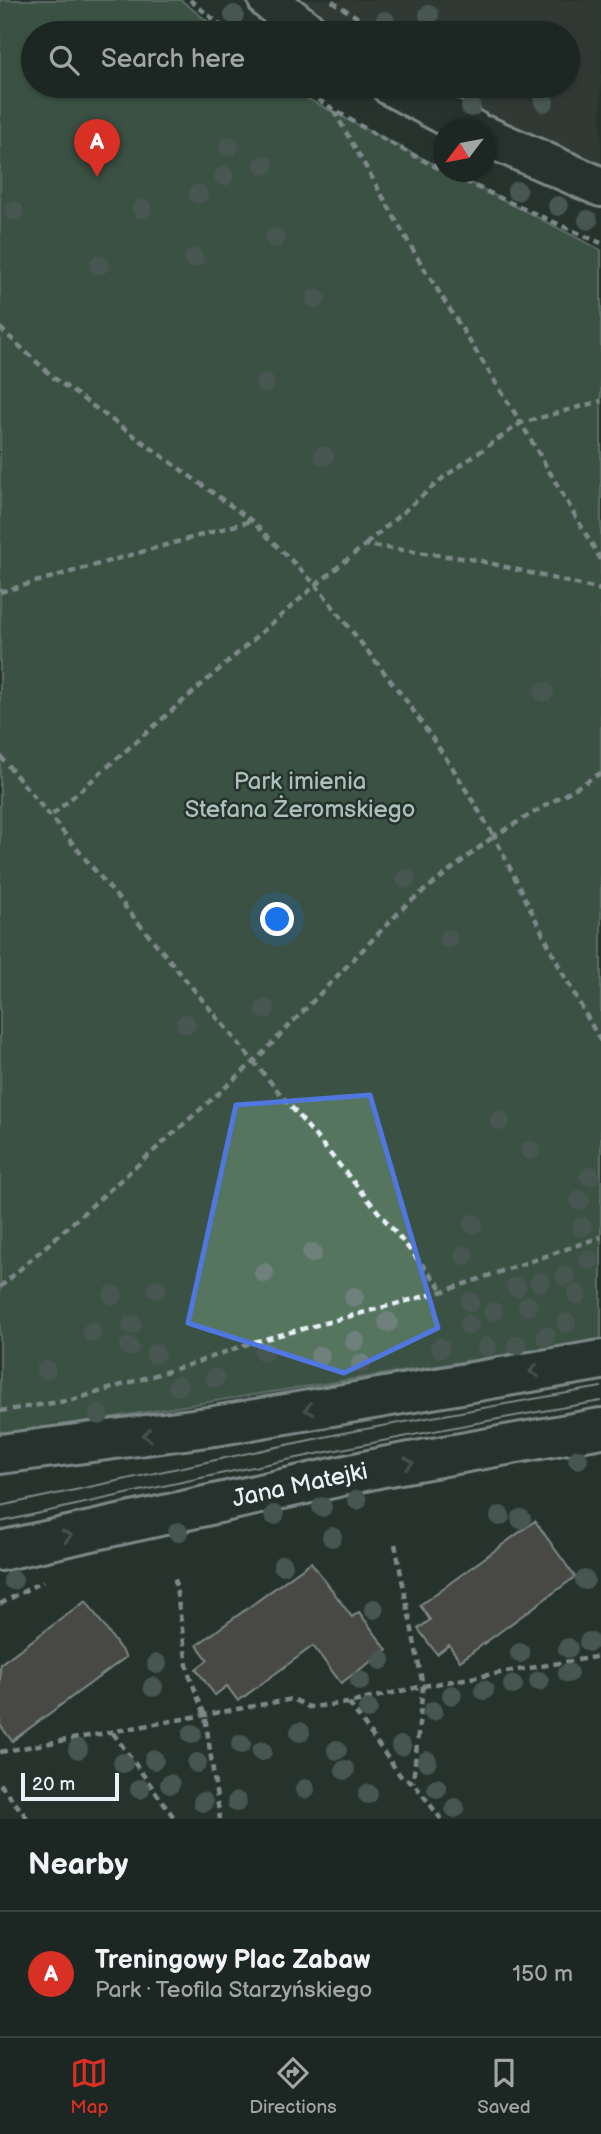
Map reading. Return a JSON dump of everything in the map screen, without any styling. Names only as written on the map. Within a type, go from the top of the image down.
[{"type":"street","points":[[268,0],[295,21]]},
{"type":"street","points":[[413,98],[452,119]]},
{"type":"street","points":[[496,141],[601,187]]},
{"type":"street","points":[[0,1454],[204,1427],[601,1360]]},
{"type":"street","name":"Jana Matejki","points":[[0,1551],[383,1467],[601,1428]]},
{"type":"path","points":[[190,0],[215,21]]},
{"type":"path","points":[[330,0],[362,21]]},
{"type":"path","points":[[315,98],[436,168],[601,243]]},
{"type":"path","points":[[334,111],[417,257],[521,423],[601,560]]},
{"type":"path","points":[[0,328],[54,378],[252,521],[316,584],[408,703],[452,767],[494,836],[560,968],[601,1042]]},
{"type":"path","points":[[51,816],[316,584],[444,477],[521,423],[601,401]]},
{"type":"path","points":[[0,592],[252,521]]},
{"type":"path","points":[[365,545],[477,561],[601,590]]},
{"type":"path","points":[[0,756],[256,1061],[444,1291]]},
{"type":"path","points":[[0,1287],[256,1061],[406,905],[494,836],[601,773]]},
{"type":"path","points":[[0,1411],[72,1400],[195,1363],[250,1343],[444,1291],[601,1237]]},
{"type":"path","points":[[395,1544],[423,1686],[413,1782]]},
{"type":"path","points":[[174,1579],[188,1672],[205,1716],[219,1819]]},
{"type":"path","points":[[0,1752],[293,1699],[309,1707],[349,1703],[423,1686],[601,1656]]},
{"type":"path","points":[[349,1703],[401,1779],[413,1782],[441,1819]]},
{"type":"path","points":[[113,1733],[174,1819]]},
{"type":"path","points":[[0,1784],[28,1819]]},
{"type":"highlighted area","points":[[370,1095],[438,1328],[344,1373],[188,1323],[236,1105]]},
{"type":"shaded area","points":[[297,0],[601,0],[601,163],[452,98],[580,98],[580,21],[329,21]]},
{"type":"green space","name":"Park imienia Stefana Żeromskiego","points":[[0,0],[181,0],[207,21],[21,21],[21,98],[306,98],[433,164],[433,182],[468,182],[601,250],[601,1340],[0,1435]]},
{"type":"building","points":[[535,1521],[575,1577],[460,1661],[449,1645],[437,1654],[418,1629],[430,1620],[420,1605]]},
{"type":"building","points":[[311,1562],[352,1617],[359,1612],[387,1650],[341,1683],[313,1646],[238,1701],[227,1686],[215,1695],[196,1669],[208,1660],[197,1645]]},
{"type":"building","points":[[86,1601],[126,1657],[12,1741],[0,1725],[0,1664]]},
{"type":"tram line","points":[[0,1506],[343,1433],[601,1387]]},
{"type":"tram line","points":[[0,1522],[299,1457],[601,1401]]},
{"type":"place","name":"Treningowy Plac Zabaw","points":[[97,177]]}]
